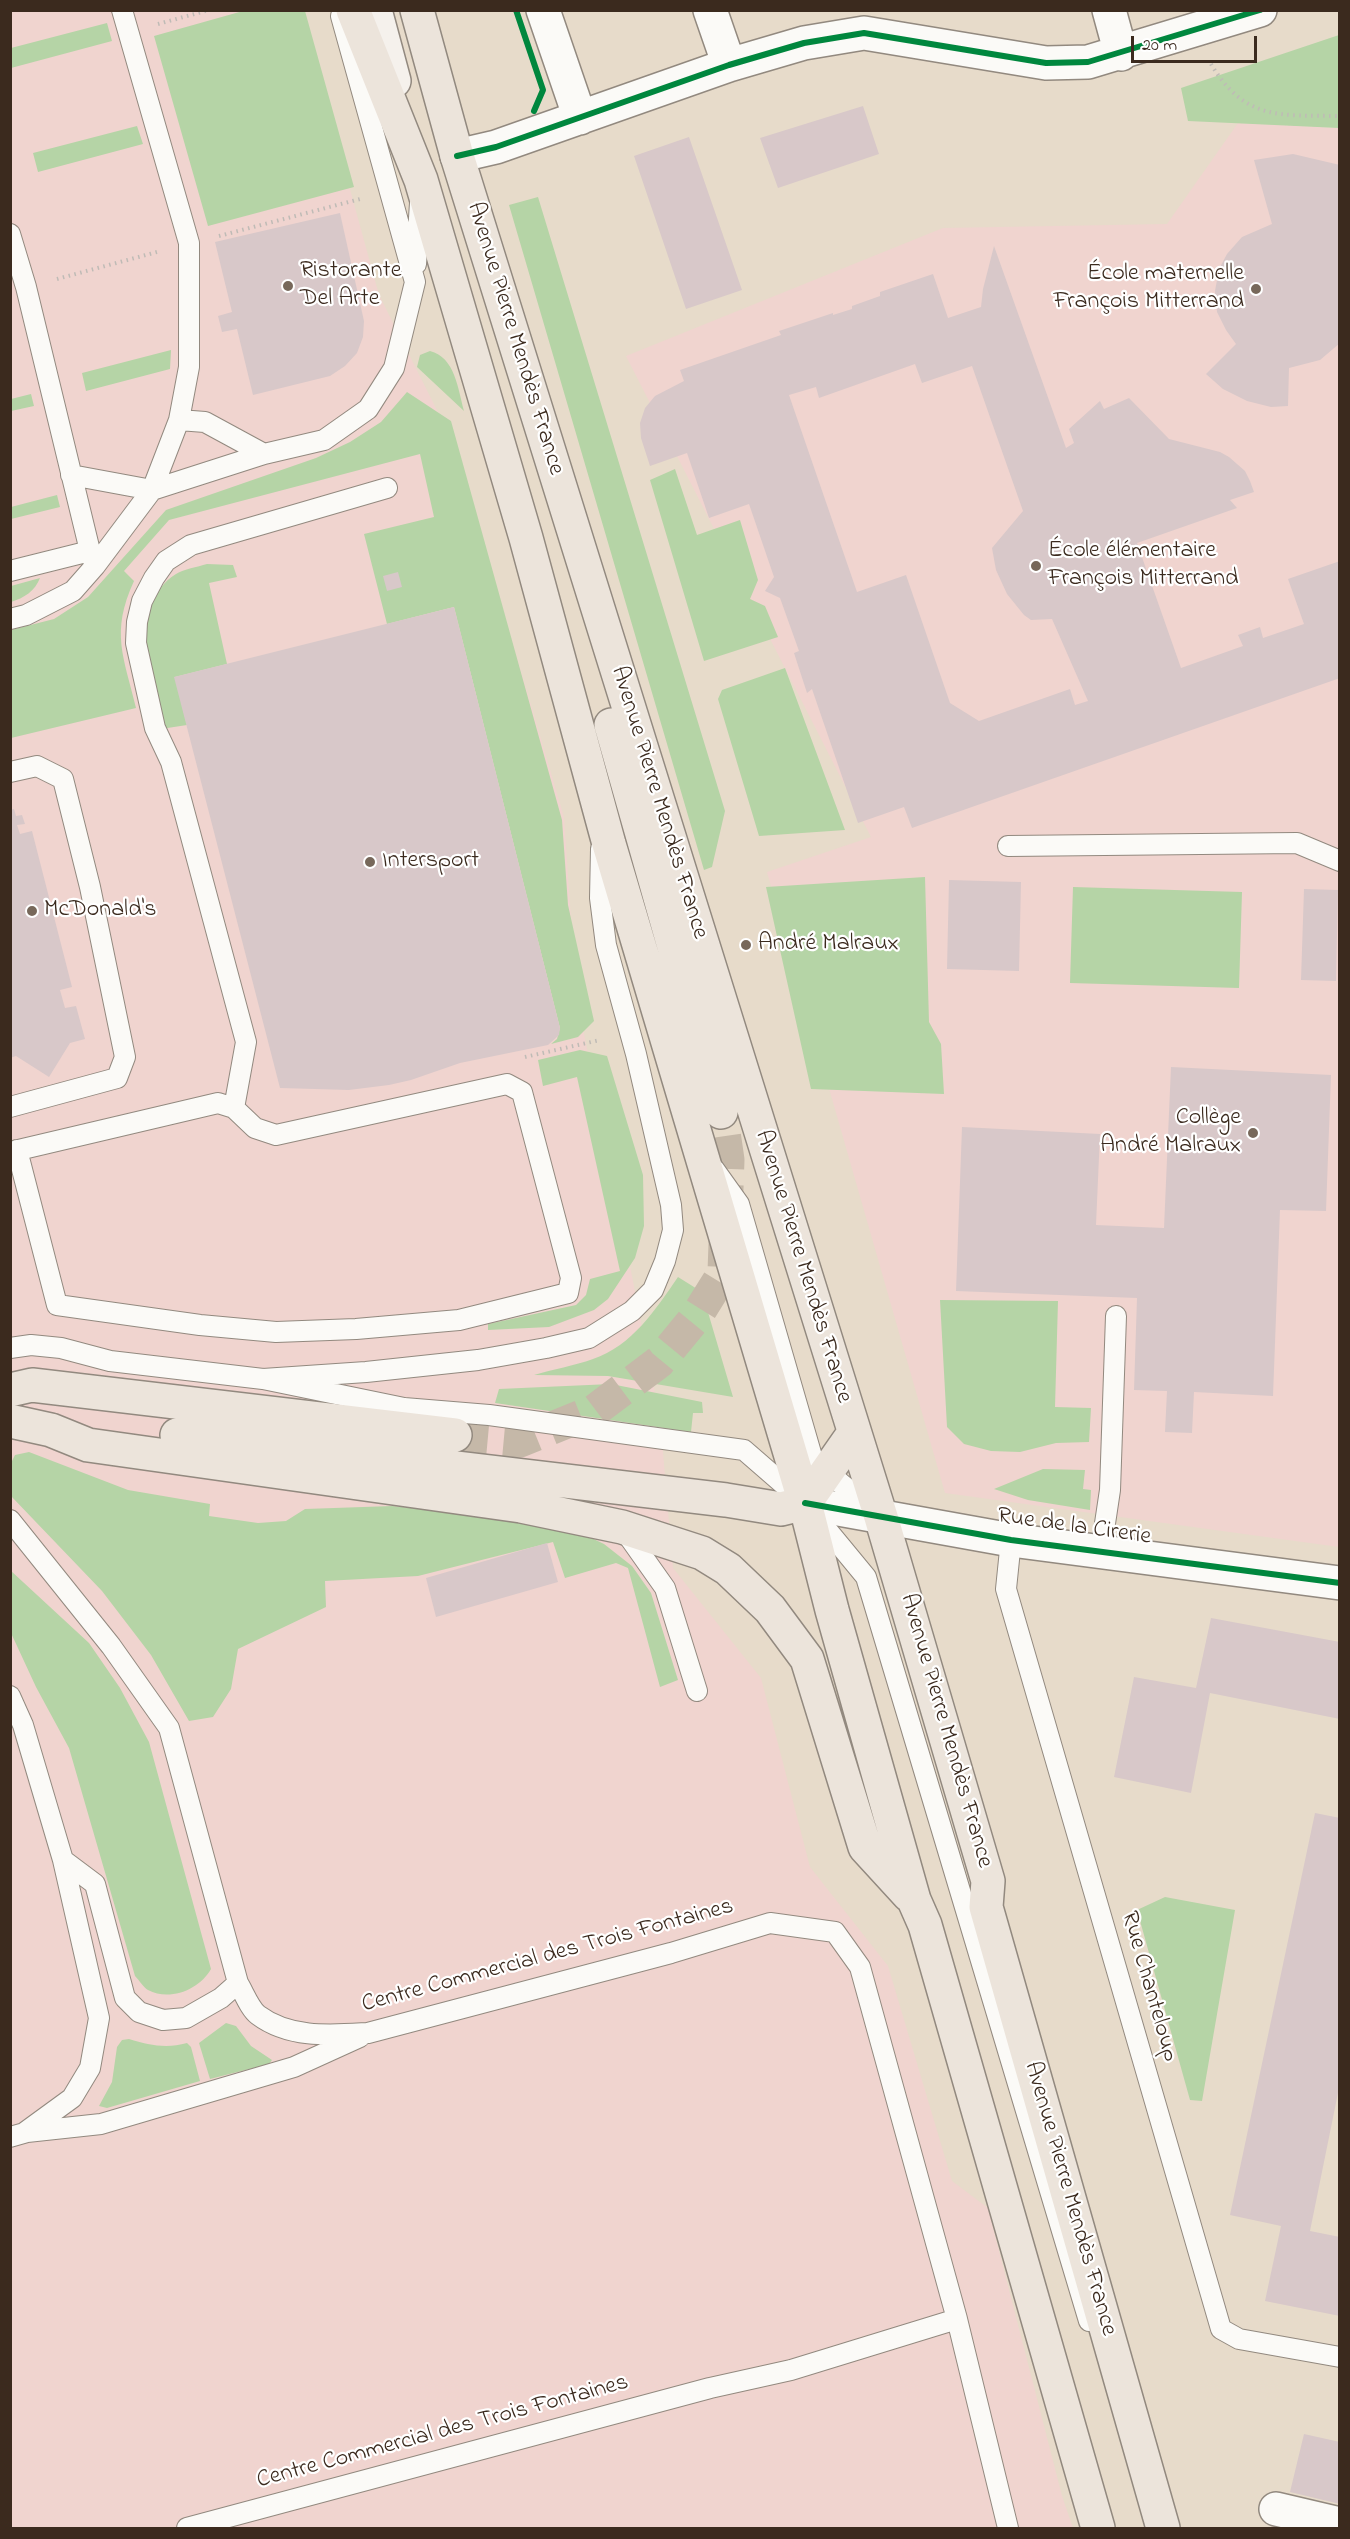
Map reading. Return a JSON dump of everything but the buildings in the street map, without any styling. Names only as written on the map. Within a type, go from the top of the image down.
[{"type":"main road","points":[[353,10],[421,180]]},
{"type":"main road","name":"Avenue Pierre Mendès France","points":[[417,10],[457,156],[881,1517],[988,1881],[986,1907],[1163,2529]]},
{"type":"main road","name":"Avenue Pierre Mendès France","points":[[421,180],[526,538],[602,819],[806,1503],[832,1610],[914,1900],[925,1925],[1098,2529]]},
{"type":"main road","points":[[535,405],[578,607],[721,1112]]},
{"type":"main road","points":[[10,1390],[32,1385],[455,1435]]},
{"type":"main road","points":[[10,1422],[51,1430],[88,1445],[521,1506],[622,1527],[702,1553],[728,1569],[771,1609],[807,1659],[865,1847],[914,1900]]},
{"type":"main road","points":[[51,1430],[88,1424],[726,1500],[781,1509],[806,1503],[854,1433]]},
{"type":"street","name":"Avenue Pierre Mendès France","points":[[375,10],[421,180]]},
{"type":"street","points":[[543,10],[580,118]]},
{"type":"street","points":[[710,10],[729,65]]},
{"type":"street","points":[[1109,10],[1121,54]]},
{"type":"street","points":[[457,156],[496,147],[729,65],[866,22],[1046,63],[1088,62],[1121,54],[1260,10]]},
{"type":"street","name":"Rue de la Cirerie","points":[[806,1503],[962,1529],[1011,1540],[1340,1583]]},
{"type":"street","points":[[1276,2510],[1340,2524]]},
{"type":"lane","points":[[10,619],[26,615],[73,591],[92,559],[152,490],[179,420],[189,367],[190,252],[122,10]]},
{"type":"lane","points":[[339,10],[415,282]]},
{"type":"lane","points":[[71,475],[152,490],[264,454],[324,440],[368,409],[394,368],[415,282],[421,180]]},
{"type":"lane","points":[[10,234],[26,287],[92,559]]},
{"type":"lane","points":[[179,420],[205,422],[264,454]]},
{"type":"lane","points":[[234,1108],[246,1042],[171,762],[155,728],[136,643],[137,622],[142,601],[166,561],[191,545],[387,489]]},
{"type":"lane","points":[[10,571],[92,559]]},
{"type":"lane","points":[[10,772],[37,766],[63,779],[90,887],[125,1057],[117,1078],[10,1107]]},
{"type":"lane","points":[[263,1379],[478,1360],[546,1348],[589,1338],[632,1311],[652,1290],[665,1261],[673,1230],[671,1205],[636,1054],[606,945],[600,898],[602,819]]},
{"type":"lane","points":[[1008,846],[1297,843],[1340,861]]},
{"type":"lane","points":[[507,1084],[522,1092],[571,1278],[568,1293],[459,1320],[357,1329],[276,1332],[200,1325],[57,1305],[14,1151],[218,1103],[234,1108],[255,1128],[276,1135],[507,1084]]},
{"type":"lane","points":[[700,1150],[739,1204],[813,1460],[881,1517]]},
{"type":"lane","points":[[1101,1550],[1110,1490],[1116,1317]]},
{"type":"lane","points":[[10,1348],[31,1345],[61,1348],[110,1361],[263,1379],[404,1408],[489,1415],[744,1450],[806,1503],[866,1577],[1081,2301],[1154,2496]]},
{"type":"lane","name":"Centre Commercial des Trois Fontaines","points":[[10,1520],[111,1646],[169,1728],[238,1983],[257,2014],[288,2030],[323,2035],[368,2033],[671,1953],[770,1923],[835,1932],[860,1967],[958,2324],[885,2341],[791,2370],[710,2388],[187,2529]]},
{"type":"lane","points":[[622,1527],[665,1588],[697,1691]]},
{"type":"lane","name":"Rue Chanteloup","points":[[1011,1540],[1006,1589],[1221,2329],[1239,2339],[1340,2357]]},
{"type":"lane","points":[[10,1696],[23,1725],[63,1860],[99,2018],[90,2068],[72,2098],[17,2135]]},
{"type":"lane","points":[[63,1860],[95,1884],[126,1998],[139,2012],[163,2020],[186,2018],[221,1998],[238,1983]]},
{"type":"lane","points":[[17,2135],[101,2124],[294,2067],[368,2033]]},
{"type":"lane","points":[[958,2324],[1008,2529]]},
{"type":"path","points":[[156,24],[209,10]]},
{"type":"path","points":[[1211,65],[1237,99],[1274,115],[1340,116]]},
{"type":"path","points":[[218,236],[369,197]]},
{"type":"path","points":[[47,281],[165,249]]},
{"type":"path","points":[[540,1054],[601,1040]]},
{"type":"shaded area","points":[[11,11],[301,11],[379,295],[454,444],[564,817],[576,993],[660,1418],[673,1568],[761,1678],[810,1867],[888,1966],[952,2181],[988,2208],[1062,2496],[1073,2528],[11,2528]]},
{"type":"shaded area","points":[[1238,123],[1339,128],[1339,1547],[945,1493],[767,872],[871,837],[626,356],[943,228],[1167,224]]},
{"type":"green space","points":[[243,11],[305,11],[354,187],[208,226],[154,36]]},
{"type":"green space","points":[[107,23],[112,41],[11,68],[11,48]]},
{"type":"green space","points":[[1339,35],[1339,128],[1188,121],[1181,88]]},
{"type":"green space","points":[[137,126],[143,144],[38,172],[33,153]]},
{"type":"green space","points":[[538,197],[725,811],[712,867],[704,870],[509,205]]},
{"type":"green space","points":[[171,350],[170,369],[86,391],[82,373]]},
{"type":"green space","points":[[430,351],[438,354],[450,367],[464,411],[417,367],[420,355]]},
{"type":"green space","points":[[407,392],[451,421],[562,820],[568,905],[594,1021],[578,1037],[551,1044],[557,1039],[560,1028],[454,607],[387,624],[364,534],[434,517],[420,454],[169,520],[124,571],[134,581],[122,616],[121,645],[136,708],[11,738],[11,630],[54,619],[88,597],[166,510],[316,458],[350,442],[381,422]]},
{"type":"green space","points":[[31,394],[34,406],[11,411],[11,399]]},
{"type":"green space","points":[[675,469],[697,535],[740,520],[758,580],[750,599],[765,606],[778,637],[704,661],[650,480]]},
{"type":"green space","points":[[57,495],[60,507],[11,519],[11,507]]},
{"type":"green space","points":[[207,564],[233,565],[237,577],[209,583],[227,664],[175,677],[187,725],[161,729],[147,646],[147,625],[151,605],[161,588],[176,574]]},
{"type":"green space","points":[[40,578],[29,593],[11,602],[11,586]]},
{"type":"green space","points":[[785,668],[845,830],[759,836],[718,699],[722,690]]},
{"type":"green space","points":[[925,877],[929,1022],[941,1044],[944,1094],[811,1089],[766,887]]},
{"type":"green space","points":[[1073,887],[1242,892],[1239,988],[1070,983]]},
{"type":"green space","points":[[580,1050],[607,1056],[643,1175],[644,1226],[635,1258],[608,1299],[594,1310],[549,1327],[488,1330],[488,1324],[576,1305],[586,1295],[590,1279],[620,1271],[577,1077],[543,1086],[538,1060]]},
{"type":"green space","points":[[678,1277],[702,1292],[733,1397],[608,1376],[534,1375],[593,1359],[620,1345],[642,1325]]},
{"type":"green space","points":[[940,1300],[1058,1301],[1055,1407],[1091,1408],[1089,1442],[1056,1443],[1020,1452],[991,1451],[964,1444],[947,1427]]},
{"type":"green space","points":[[611,1384],[702,1402],[703,1413],[693,1413],[691,1432],[495,1403],[499,1389]]},
{"type":"green space","points":[[29,1452],[128,1490],[210,1504],[209,1516],[258,1523],[286,1521],[305,1509],[392,1506],[534,1521],[577,1531],[604,1544],[632,1566],[651,1593],[678,1680],[660,1687],[628,1568],[616,1563],[565,1578],[553,1542],[418,1576],[325,1581],[326,1607],[238,1649],[231,1689],[213,1717],[189,1721],[151,1655],[102,1591],[11,1496],[11,1463],[15,1455]]},
{"type":"green space","points":[[1043,1469],[1085,1470],[1083,1489],[1091,1490],[1090,1510],[1028,1500],[994,1489]]},
{"type":"green space","points":[[10,1570],[89,1643],[120,1688],[149,1742],[211,1969],[200,1982],[184,1992],[166,1995],[157,1993],[146,1989],[135,1976],[69,1748],[36,1687],[11,1633]]},
{"type":"green space","points":[[1165,1897],[1235,1910],[1202,2101],[1190,2100],[1137,1910]]},
{"type":"green space","points":[[226,2023],[236,2026],[251,2046],[272,2060],[269,2064],[210,2079],[199,2043]]},
{"type":"green space","points":[[129,2039],[172,2046],[187,2043],[191,2047],[200,2081],[107,2108],[99,2106],[112,2082],[117,2047],[122,2040]]},
{"type":"tunnel","points":[[455,1435],[520,1441],[594,1411],[659,1362],[696,1317],[724,1272],[728,1160],[721,1112]]},
{"type":"cycle path","points":[[516,10],[543,90],[534,111]]},
{"type":"cycle path","points":[[457,156],[496,147],[729,65],[804,43],[864,33],[1046,63],[1088,62],[1260,10]]},
{"type":"cycle path","points":[[805,1503],[1011,1540],[1340,1583]]},
{"type":"place","name":"Ristorante Del Arte","points":[[288,286]]},
{"type":"place","name":"École maternelle François Mitterrand","points":[[1256,289]]},
{"type":"place","name":"École élémentaire François Mitterrand","points":[[1036,566]]},
{"type":"place","name":"Intersport","points":[[370,862]]},
{"type":"place","name":"McDonald's","points":[[32,911]]},
{"type":"place","name":"André Malraux","points":[[746,945]]},
{"type":"place","name":"Collège André Malraux","points":[[1253,1133]]}]
